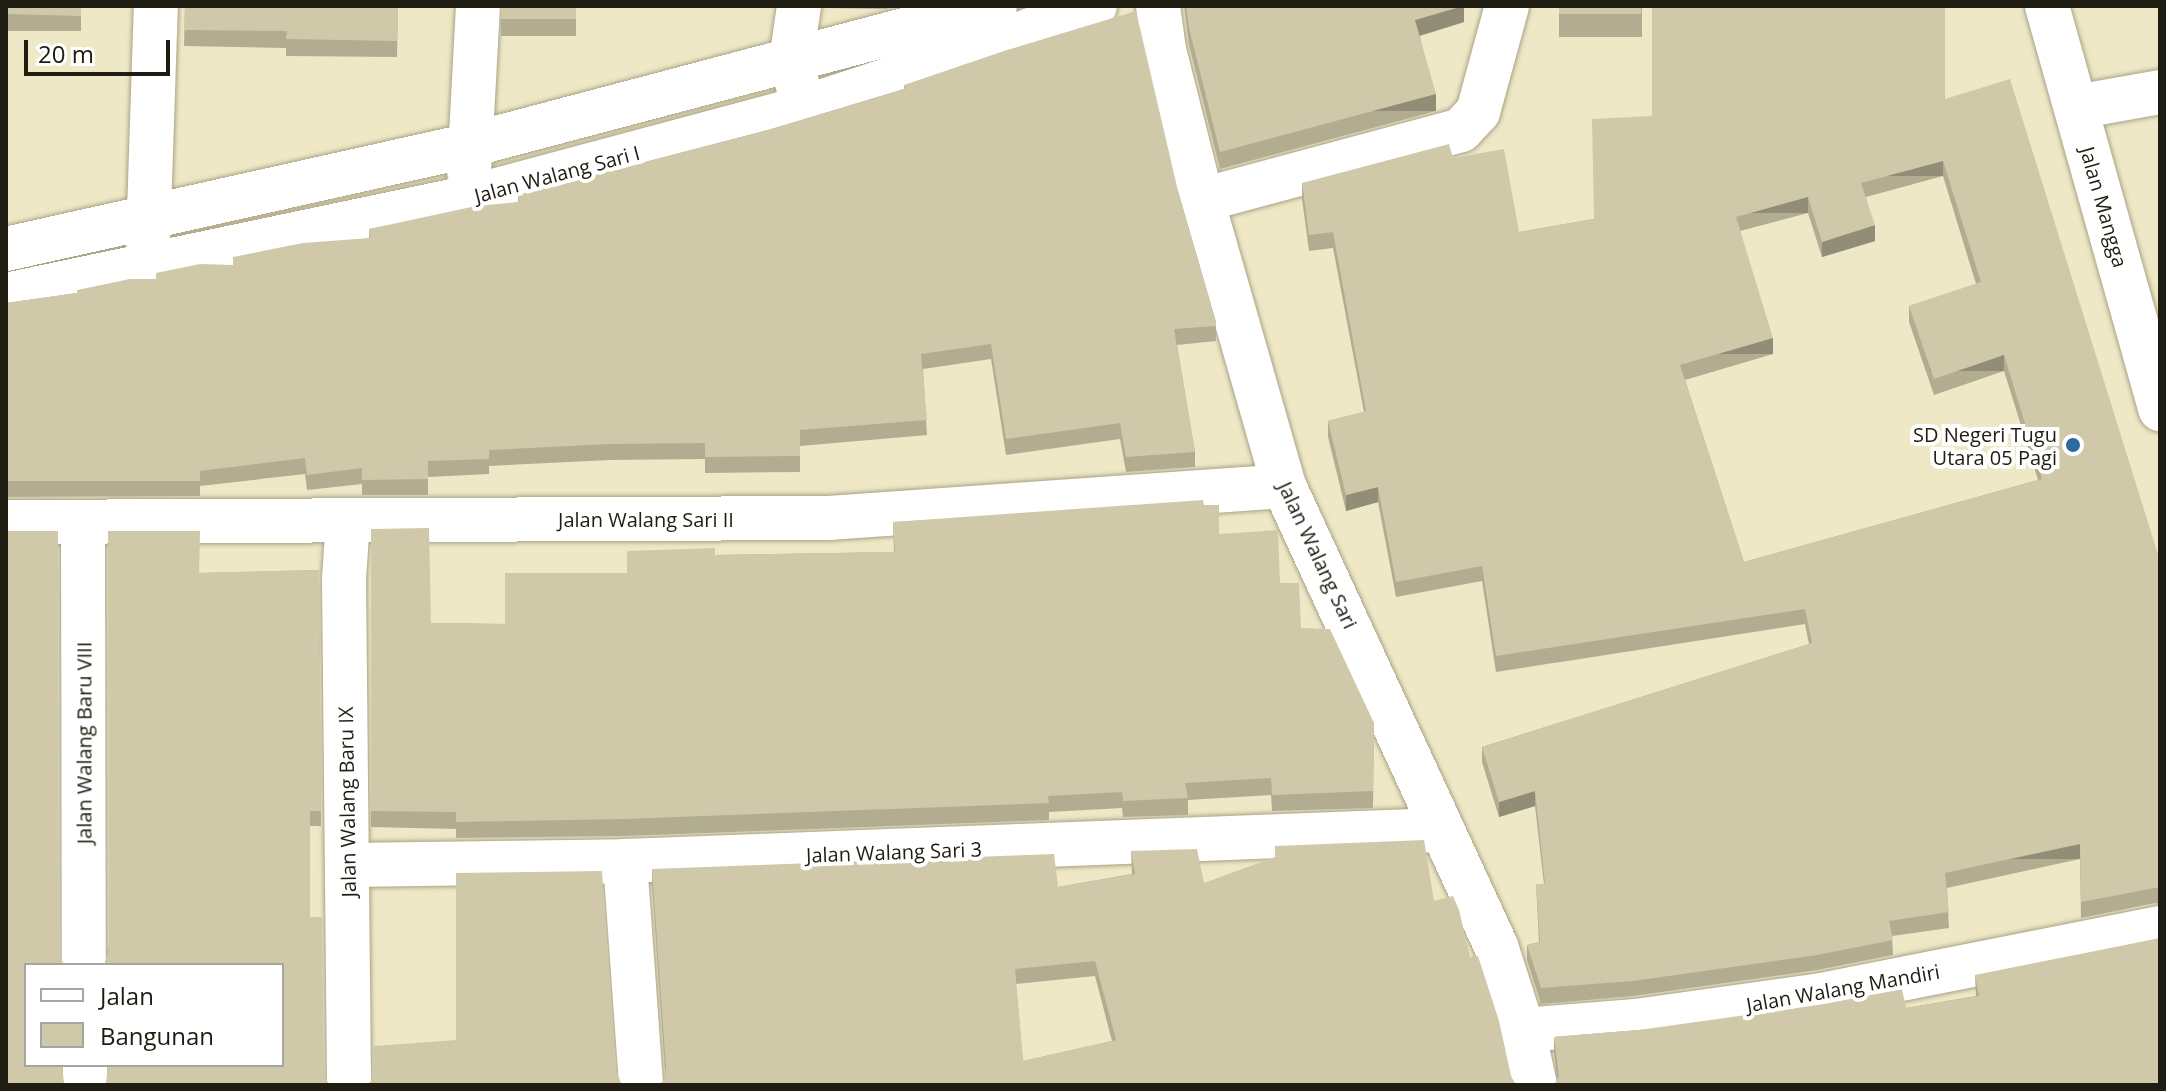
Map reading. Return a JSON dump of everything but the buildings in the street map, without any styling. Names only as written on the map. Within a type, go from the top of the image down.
[{"type":"street","points":[[147,266],[156,6]]},
{"type":"street","points":[[467,198],[478,6]]},
{"type":"street","points":[[796,82],[799,6]]},
{"type":"street","points":[[6,249],[470,145],[796,82],[995,6]]},
{"type":"street","name":"Jalan Walang Sari I","points":[[6,295],[467,198],[796,82],[961,56],[1095,6]]},
{"type":"street","name":"Jalan Walang Sari","points":[[1158,6],[1164,50],[1202,200],[1284,486],[1362,648],[1440,830],[1496,946],[1523,1030],[1535,1085]]},
{"type":"street","points":[[1202,200],[1461,130],[1478,112],[1507,6]]},
{"type":"street","name":"Jalan Mangga","points":[[2047,6],[2160,409]]},
{"type":"street","points":[[2076,107],[2160,92]]},
{"type":"street","name":"Jalan Walang Sari II","points":[[6,522],[829,518],[1284,486]]},
{"type":"street","name":"Jalan Walang Baru IX","points":[[348,520],[344,579],[349,1085]]},
{"type":"street","name":"Jalan Walang Baru VIII","points":[[83,522],[84,963]]},
{"type":"street","name":"Jalan Walang Sari 3","points":[[348,865],[625,861],[1440,830]]},
{"type":"street","points":[[625,861],[641,1085]]},
{"type":"street","name":"Jalan Walang Mandiri","points":[[1523,1030],[1636,1021],[1821,995],[2160,928]]},
{"type":"place","name":"SD Negeri Tugu Utara 05 Pagi","points":[[2073,445]]}]
